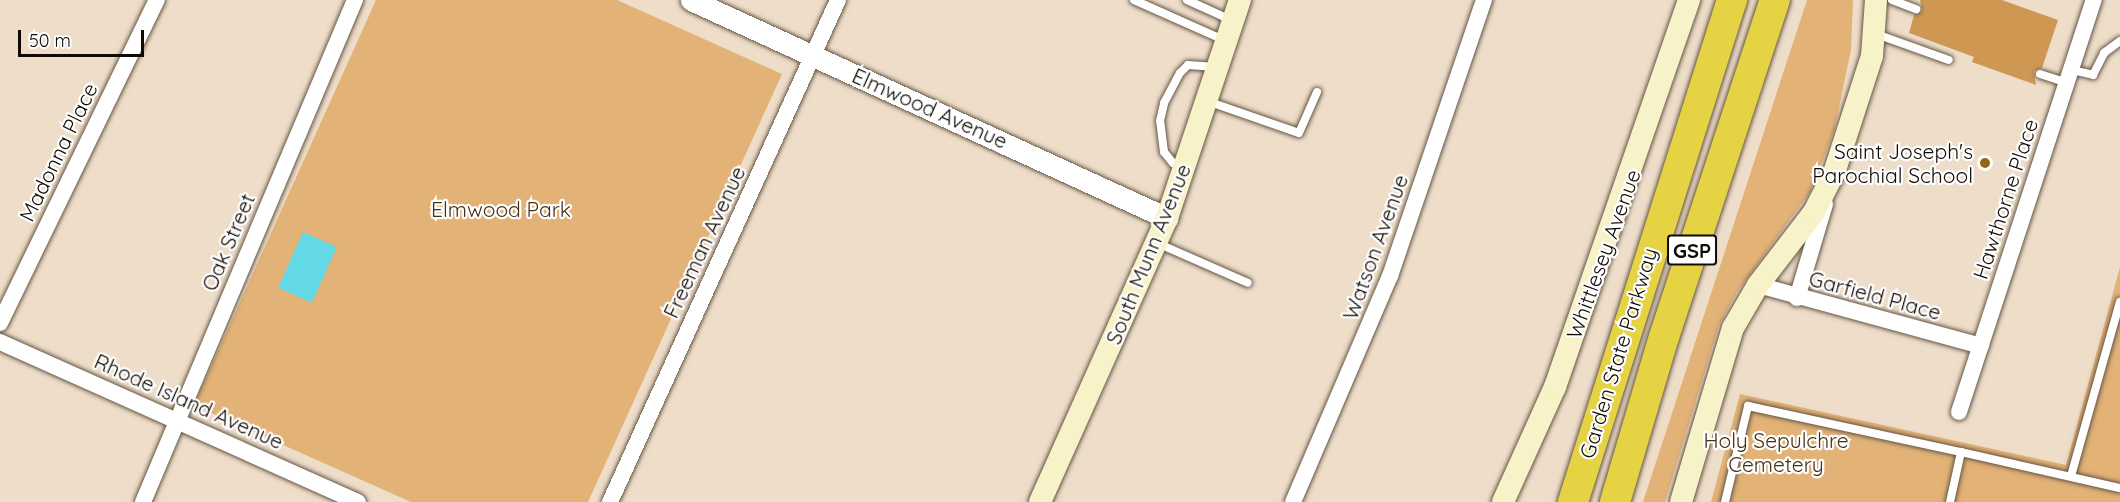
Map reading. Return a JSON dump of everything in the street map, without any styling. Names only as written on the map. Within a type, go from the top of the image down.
[{"type":"highway","name":"Garden State Parkway","points":[[1573,502],[1732,0]]},
{"type":"highway","name":"Garden State Parkway","points":[[1615,502],[1667,327],[1775,0]]},
{"type":"main road","name":"Whittlesey Avenue","points":[[1503,502],[1555,387],[1689,0]]},
{"type":"main road","points":[[1872,56],[1876,0]]},
{"type":"main road","points":[[1681,502],[1728,342],[1758,285],[1814,212],[1834,173],[1892,0]]},
{"type":"main road","name":"South Munn Avenue","points":[[1040,502],[1167,218],[1206,101],[1207,66],[1233,21]]},
{"type":"street","name":"Madonna Place","points":[[0,323],[157,0]]},
{"type":"street","name":"Oak Street","points":[[143,502],[355,0]]},
{"type":"street","name":"Elmwood Avenue","points":[[691,0],[1167,218]]},
{"type":"street","name":"Freeman Avenue","points":[[610,502],[838,0]]},
{"type":"street","name":"Watson Avenue","points":[[1293,502],[1386,286],[1484,0]]},
{"type":"street","name":"Hawthorne Place","points":[[1959,412],[2094,0]]},
{"type":"street","points":[[1797,298],[1834,173]]},
{"type":"street","name":"Garfield Place","points":[[1758,285],[1797,298],[1981,346]]},
{"type":"street","name":"Rhode Island Avenue","points":[[0,342],[358,502]]},
{"type":"lane","points":[[1134,0],[1233,21]]},
{"type":"lane","points":[[1187,0],[1233,21]]},
{"type":"lane","points":[[1892,0],[1916,9]]},
{"type":"lane","points":[[1879,35],[1949,60]]},
{"type":"lane","points":[[2040,74],[2093,75],[2104,54],[2120,41]]},
{"type":"lane","points":[[1184,166],[1173,163],[1163,146],[1160,121],[1164,103],[1180,73],[1207,66]]},
{"type":"lane","points":[[1206,101],[1299,133],[1317,92]]},
{"type":"lane","points":[[1156,243],[1248,283]]},
{"type":"lane","points":[[2071,476],[2120,302]]},
{"type":"lane","points":[[1725,502],[1748,406],[2120,488]]},
{"type":"lane","points":[[1950,502],[1961,452]]},
{"type":"green space","name":"Elmwood Park","points":[[376,0],[617,0],[782,74],[588,502],[411,502],[198,407],[196,400]]},
{"type":"green space","points":[[1807,0],[1853,0],[1851,50],[1834,131],[1810,192],[1737,292],[1719,325],[1665,502],[1643,502]]},
{"type":"green space","name":"Holy Sepulchre Cemetery","points":[[2120,267],[2120,502],[1711,502],[1740,394],[2066,465]]},
{"type":"water","points":[[303,232],[337,247],[312,303],[278,288]]},
{"type":"building","points":[[1920,0],[2002,0],[2058,20],[2042,68],[2034,71],[2036,85],[1972,62],[1974,57],[1909,33],[1914,15],[1922,11]]},
{"type":"place","name":"Saint Joseph's Parochial School","points":[[1985,163]]}]
